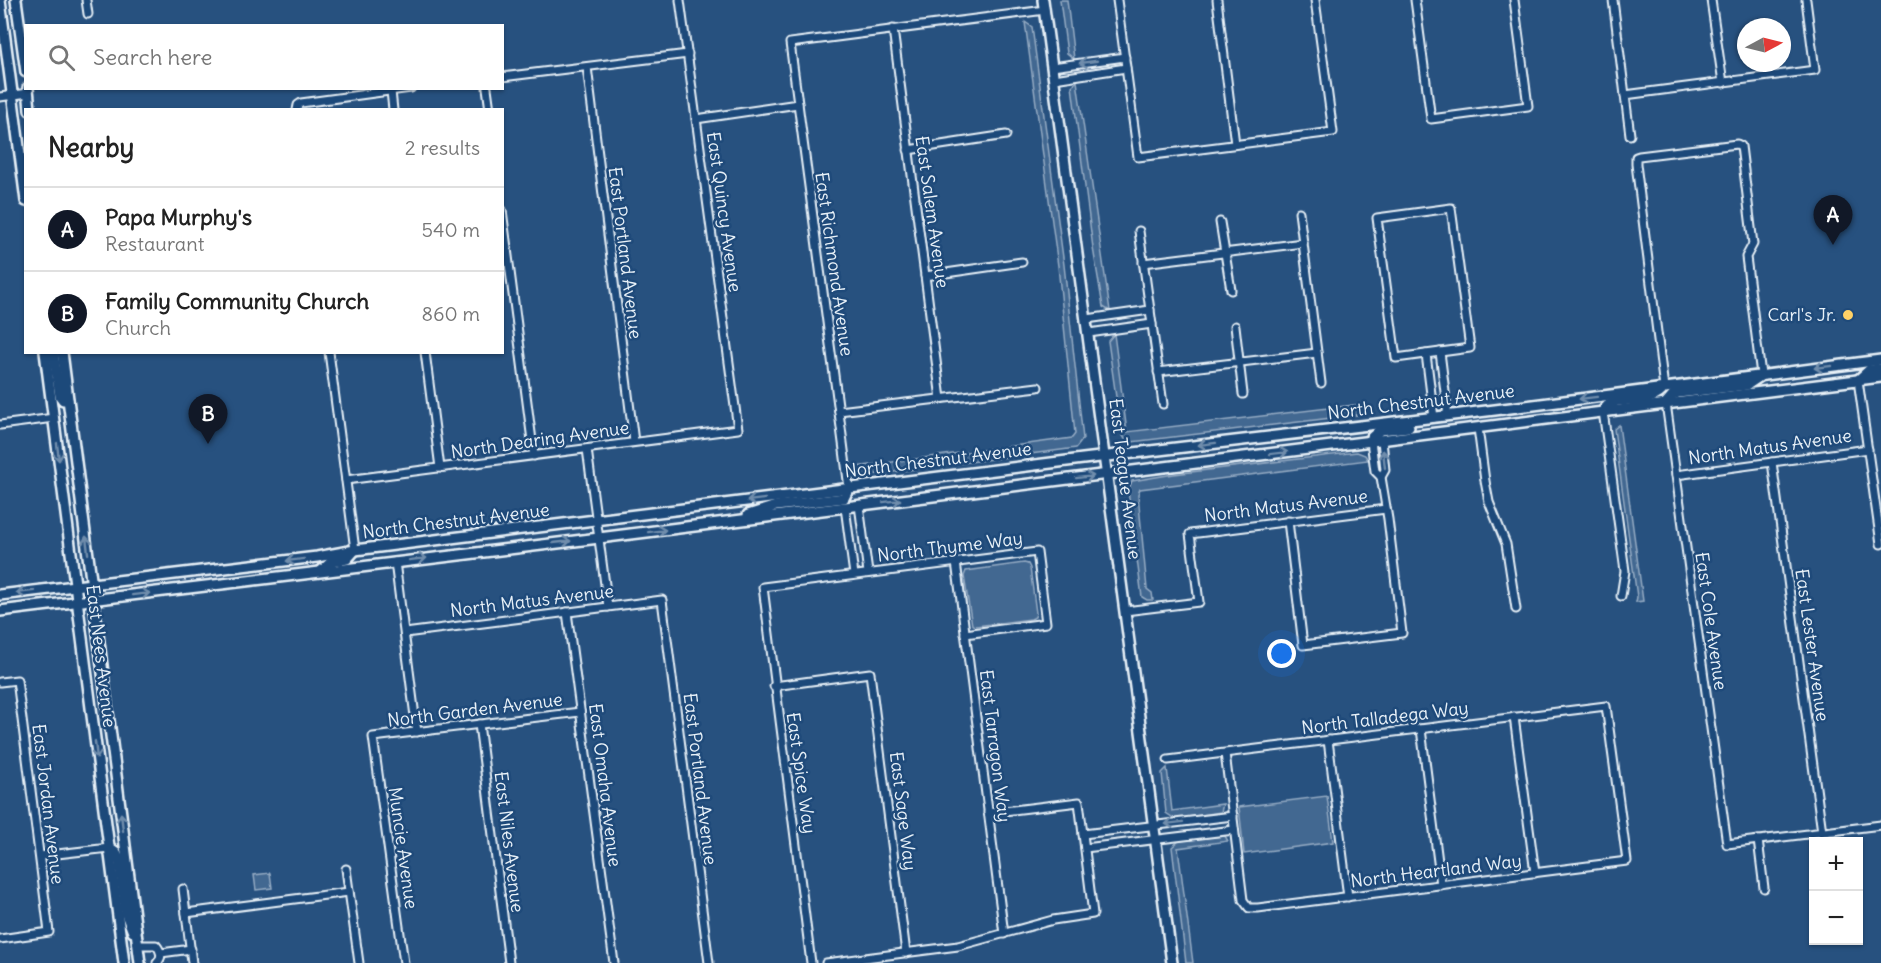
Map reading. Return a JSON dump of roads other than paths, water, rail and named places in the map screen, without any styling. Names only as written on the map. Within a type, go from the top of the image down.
[{"type":"main road","points":[[0,0],[24,186]]},
{"type":"main road","points":[[16,0],[24,58]]},
{"type":"main road","name":"East Teague Avenue","points":[[1044,5],[1172,963]]},
{"type":"main road","points":[[28,91],[30,108]]},
{"type":"main road","name":"East Nees Avenue","points":[[45,354],[124,963]]},
{"type":"main road","points":[[53,354],[58,392],[63,400],[68,400]]},
{"type":"main road","name":"East Nees Avenue","points":[[62,354],[140,963]]},
{"type":"main road","name":"North Chestnut Avenue","points":[[0,595],[317,557],[355,550],[1105,456],[1434,418],[1881,360]]},
{"type":"main road","points":[[1858,380],[1869,370],[1881,369]]},
{"type":"main road","points":[[1666,403],[1677,393],[1747,385],[1761,375]]},
{"type":"main road","name":"North Chestnut Avenue","points":[[0,611],[1881,377]]},
{"type":"main road","points":[[1602,411],[1611,402],[1656,396],[1664,388]]},
{"type":"main road","points":[[1371,441],[1380,430],[1429,424],[1448,416]]},
{"type":"main road","points":[[723,522],[776,506],[844,498],[849,488]]},
{"type":"main road","points":[[321,571],[330,562],[347,559],[355,550]]},
{"type":"main road","points":[[109,848],[116,852],[119,859],[126,914],[138,945]]},
{"type":"street","points":[[86,0],[88,14]]},
{"type":"street","name":"East Quincy Avenue","points":[[680,0],[738,429]]},
{"type":"street","points":[[1117,0],[1138,157],[1333,132],[1315,0]]},
{"type":"street","points":[[1217,0],[1235,144]]},
{"type":"street","points":[[1415,0],[1431,119],[1528,106],[1514,0]]},
{"type":"street","points":[[1613,0],[1630,135]]},
{"type":"street","points":[[1711,0],[1723,83]]},
{"type":"street","points":[[1625,95],[1815,70],[1806,0]]},
{"type":"street","points":[[892,29],[1044,5]]},
{"type":"street","name":"East Richmond Avenue","points":[[849,488],[790,43],[892,29]]},
{"type":"street","name":"East Salem Avenue","points":[[892,29],[942,399]]},
{"type":"street","points":[[504,77],[688,54]]},
{"type":"street","points":[[1052,67],[1125,57]]},
{"type":"street","name":"East Portland Avenue","points":[[587,67],[634,442]]},
{"type":"street","points":[[1054,79],[1126,68]]},
{"type":"street","points":[[297,107],[301,103],[398,90]]},
{"type":"street","points":[[487,90],[490,108]]},
{"type":"street","points":[[0,97],[28,91]]},
{"type":"street","points":[[391,91],[393,108]]},
{"type":"street","points":[[696,119],[798,104]]},
{"type":"street","points":[[908,150],[1006,135]]},
{"type":"street","points":[[1664,388],[1636,164],[1636,157],[1639,156],[1737,144],[1741,146],[1754,244],[1746,257],[1761,375]]},
{"type":"street","points":[[1452,208],[1470,348],[1440,352],[1396,358],[1377,218],[1452,208]]},
{"type":"street","points":[[1299,212],[1321,383]]},
{"type":"street","points":[[1220,222],[1231,290]]},
{"type":"street","points":[[504,225],[534,456]]},
{"type":"street","points":[[1139,231],[1163,404]]},
{"type":"street","points":[[1143,263],[1303,243]]},
{"type":"street","points":[[925,276],[1022,262]]},
{"type":"street","points":[[1087,319],[1150,310]]},
{"type":"street","points":[[1124,314],[1126,327]]},
{"type":"street","points":[[1089,333],[1152,324]]},
{"type":"street","points":[[1235,326],[1243,394]]},
{"type":"street","points":[[1440,352],[1448,416]]},
{"type":"street","points":[[1158,372],[1317,353]]},
{"type":"street","points":[[329,354],[355,550]]},
{"type":"street","points":[[425,354],[440,468]]},
{"type":"street","points":[[1426,354],[1434,418]]},
{"type":"street","points":[[1429,379],[1443,377]]},
{"type":"street","points":[[1858,380],[1881,544]]},
{"type":"street","points":[[839,411],[1038,387]]},
{"type":"street","name":"East Cole Avenue","points":[[1666,403],[1727,844],[1758,840]]},
{"type":"street","points":[[1602,411],[1625,571],[1621,596]]},
{"type":"street","points":[[0,425],[54,418]]},
{"type":"street","points":[[1478,428],[1485,481],[1490,502],[1506,544],[1516,609]]},
{"type":"street","name":"North Dearing Avenue","points":[[346,480],[738,429]]},
{"type":"street","points":[[1381,477],[1385,470],[1382,440]]},
{"type":"street","points":[[1288,521],[1303,645],[1402,633],[1381,477],[1375,471],[1371,441]]},
{"type":"street","points":[[587,448],[608,607]]},
{"type":"street","name":"North Matus Avenue","points":[[1676,475],[1868,449]]},
{"type":"street","name":"East Lester Avenue","points":[[1772,462],[1822,832]]},
{"type":"street","name":"North Thyme Way","points":[[859,505],[868,573]]},
{"type":"street","name":"North Thyme Way","points":[[845,507],[854,575]]},
{"type":"street","name":"North Matus Avenue","points":[[1125,611],[1198,602],[1190,534],[1386,509]]},
{"type":"street","points":[[849,535],[863,534]]},
{"type":"street","name":"North Thyme Way","points":[[763,587],[1037,552],[1046,623],[965,634]]},
{"type":"street","points":[[395,562],[417,732]]},
{"type":"street","name":"East Tarragon Way","points":[[956,562],[1004,934]]},
{"type":"street","name":"East Spice Way","points":[[763,587],[811,963]]},
{"type":"street","name":"East Portland Avenue","points":[[662,600],[709,963]]},
{"type":"street","name":"North Matus Avenue","points":[[405,633],[662,600]]},
{"type":"street","name":"East Omaha Avenue","points":[[567,612],[614,963]]},
{"type":"street","name":"East Sage Way","points":[[774,686],[870,673],[906,953]]},
{"type":"street","name":"East Jordan Avenue","points":[[0,682],[17,680],[49,932],[0,939]]},
{"type":"street","name":"North Talladega Way","points":[[1168,760],[1606,706],[1627,861]]},
{"type":"street","name":"North Garden Avenue","points":[[373,737],[580,712]]},
{"type":"street","points":[[1514,717],[1535,873]]},
{"type":"street","name":"East Niles Avenue","points":[[479,724],[509,963]]},
{"type":"street","points":[[1421,729],[1441,885]]},
{"type":"street","name":"Muncie Avenue","points":[[373,737],[404,963]]},
{"type":"street","points":[[1328,740],[1348,897]]},
{"type":"street","points":[[1084,848],[1234,830],[1225,753]]},
{"type":"street","points":[[826,963],[958,945],[1053,920],[1093,914],[1079,802],[988,813]]},
{"type":"street","points":[[1083,834],[1233,816]]},
{"type":"street","points":[[1195,821],[1197,834]]},
{"type":"street","points":[[1764,888],[1758,840],[1881,825]]},
{"type":"street","points":[[1119,830],[1121,844]]},
{"type":"street","name":"North Heartland Way","points":[[1234,830],[1243,900],[1249,908],[1627,861]]},
{"type":"street","points":[[40,856],[109,848]]},
{"type":"street","points":[[346,869],[358,963]]},
{"type":"street","points":[[183,889],[192,963]]},
{"type":"street","points":[[186,914],[349,892]]},
{"type":"street","points":[[138,945],[156,945],[161,953],[161,958],[157,963]]},
{"type":"street","points":[[161,953],[190,949]]},
{"type":"place","name":"Papa Murphy's","points":[[1833,245]]},
{"type":"place","name":"Carl's Jr.","points":[[1848,315]]},
{"type":"place","name":"Family Community Church","points":[[208,444]]}]
